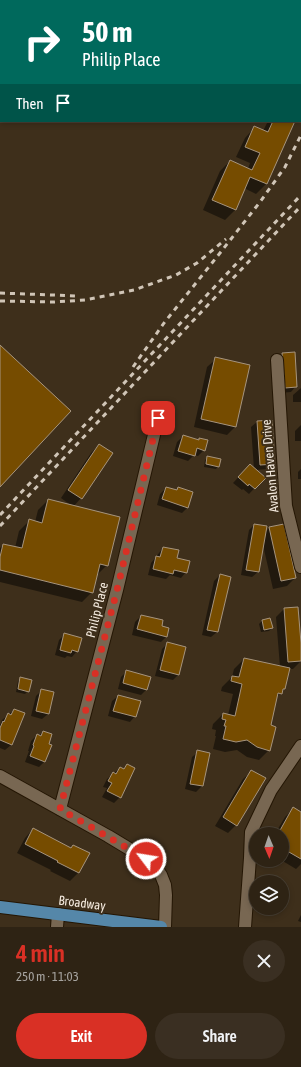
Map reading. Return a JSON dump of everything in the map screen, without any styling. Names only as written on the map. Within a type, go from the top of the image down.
[{"type":"main road","name":"Broadway","points":[[0,907],[161,927]]},
{"type":"street","name":"Avalon Haven Drive","points":[[277,360],[286,506],[301,567]]},
{"type":"street","name":"Philip Place","points":[[60,809],[117,590],[158,418]]},
{"type":"street","points":[[245,927],[251,832],[271,790],[301,746]]},
{"type":"street","points":[[1,779],[60,809],[146,859],[159,871],[163,878],[166,895],[165,927]]},
{"type":"street","points":[[57,927],[58,914]]},
{"type":"building","points":[[273,122],[295,122],[267,184],[250,177],[236,210],[212,200],[230,160],[252,170],[260,153],[245,147],[254,126],[268,132]]},
{"type":"building","points":[[0,345],[71,411],[0,487]]},
{"type":"building","points":[[295,352],[297,387],[285,388],[282,353]]},
{"type":"building","points":[[215,357],[250,365],[236,427],[201,419]]},
{"type":"building","points":[[272,420],[275,464],[260,465],[257,421]]},
{"type":"building","points":[[183,435],[199,440],[199,438],[208,440],[205,451],[197,448],[195,456],[178,451]]},
{"type":"building","points":[[99,444],[113,453],[82,499],[68,490]]},
{"type":"building","points":[[207,456],[221,459],[219,467],[206,464]]},
{"type":"building","points":[[250,464],[266,478],[255,489],[249,484],[248,486],[238,477]]},
{"type":"building","points":[[166,487],[177,490],[178,487],[193,492],[188,508],[162,499]]},
{"type":"building","points":[[48,499],[120,517],[108,566],[100,564],[93,593],[0,570],[0,557],[3,544],[22,548],[29,519],[42,523]]},
{"type":"building","points":[[254,524],[267,526],[259,572],[246,570]]},
{"type":"building","points":[[284,524],[296,578],[281,581],[269,527]]},
{"type":"building","points":[[163,547],[179,550],[177,558],[190,561],[187,573],[174,570],[173,574],[153,569],[156,556],[160,557]]},
{"type":"building","points":[[220,574],[231,577],[218,632],[207,630]]},
{"type":"building","points":[[298,607],[301,661],[288,662],[284,608]]},
{"type":"building","points":[[141,615],[163,620],[162,626],[169,628],[167,637],[137,629]]},
{"type":"building","points":[[270,618],[273,628],[264,630],[262,620]]},
{"type":"building","points":[[64,633],[82,638],[78,652],[72,650],[71,653],[60,650]]},
{"type":"building","points":[[167,642],[186,647],[179,675],[160,670]]},
{"type":"building","points":[[244,658],[290,668],[285,689],[283,689],[282,694],[278,693],[271,725],[276,727],[270,751],[257,747],[247,740],[236,742],[223,739],[226,720],[222,719],[223,713],[235,716],[242,684],[231,681],[232,676],[239,677]]},
{"type":"building","points":[[126,670],[151,677],[147,690],[123,683]]},
{"type":"building","points":[[20,677],[32,680],[29,692],[18,689]]},
{"type":"building","points":[[41,689],[54,692],[49,714],[36,711]]},
{"type":"building","points":[[118,695],[141,701],[136,717],[113,711]]},
{"type":"building","points":[[14,709],[25,713],[12,745],[0,740],[0,728],[8,713],[11,715]]},
{"type":"building","points":[[43,731],[52,734],[49,744],[52,745],[45,762],[30,756],[37,734],[41,736]]},
{"type":"building","points":[[197,750],[210,753],[203,786],[190,784]]},
{"type":"building","points":[[127,764],[135,768],[121,798],[107,791],[112,783],[108,781],[113,772],[116,774],[120,767],[124,769]]},
{"type":"building","points":[[251,770],[266,778],[237,826],[223,817]]},
{"type":"building","points":[[293,807],[301,812],[301,859],[289,852],[289,827],[282,827]]},
{"type":"building","points":[[33,828],[71,848],[73,845],[90,853],[79,873],[25,844]]},
{"type":"railway","points":[[133,367],[164,323],[260,202],[285,167],[301,135]]},
{"type":"railway","points":[[0,515],[301,195]]},
{"type":"railway","points":[[0,526],[301,206]]},
{"type":"railway","points":[[0,301],[54,302],[85,300],[134,290],[176,275],[197,263],[226,239]]},
{"type":"railway","points":[[0,293],[78,296]]},
{"type":"route","points":[[146,859],[60,809],[117,590],[158,418]]}]
